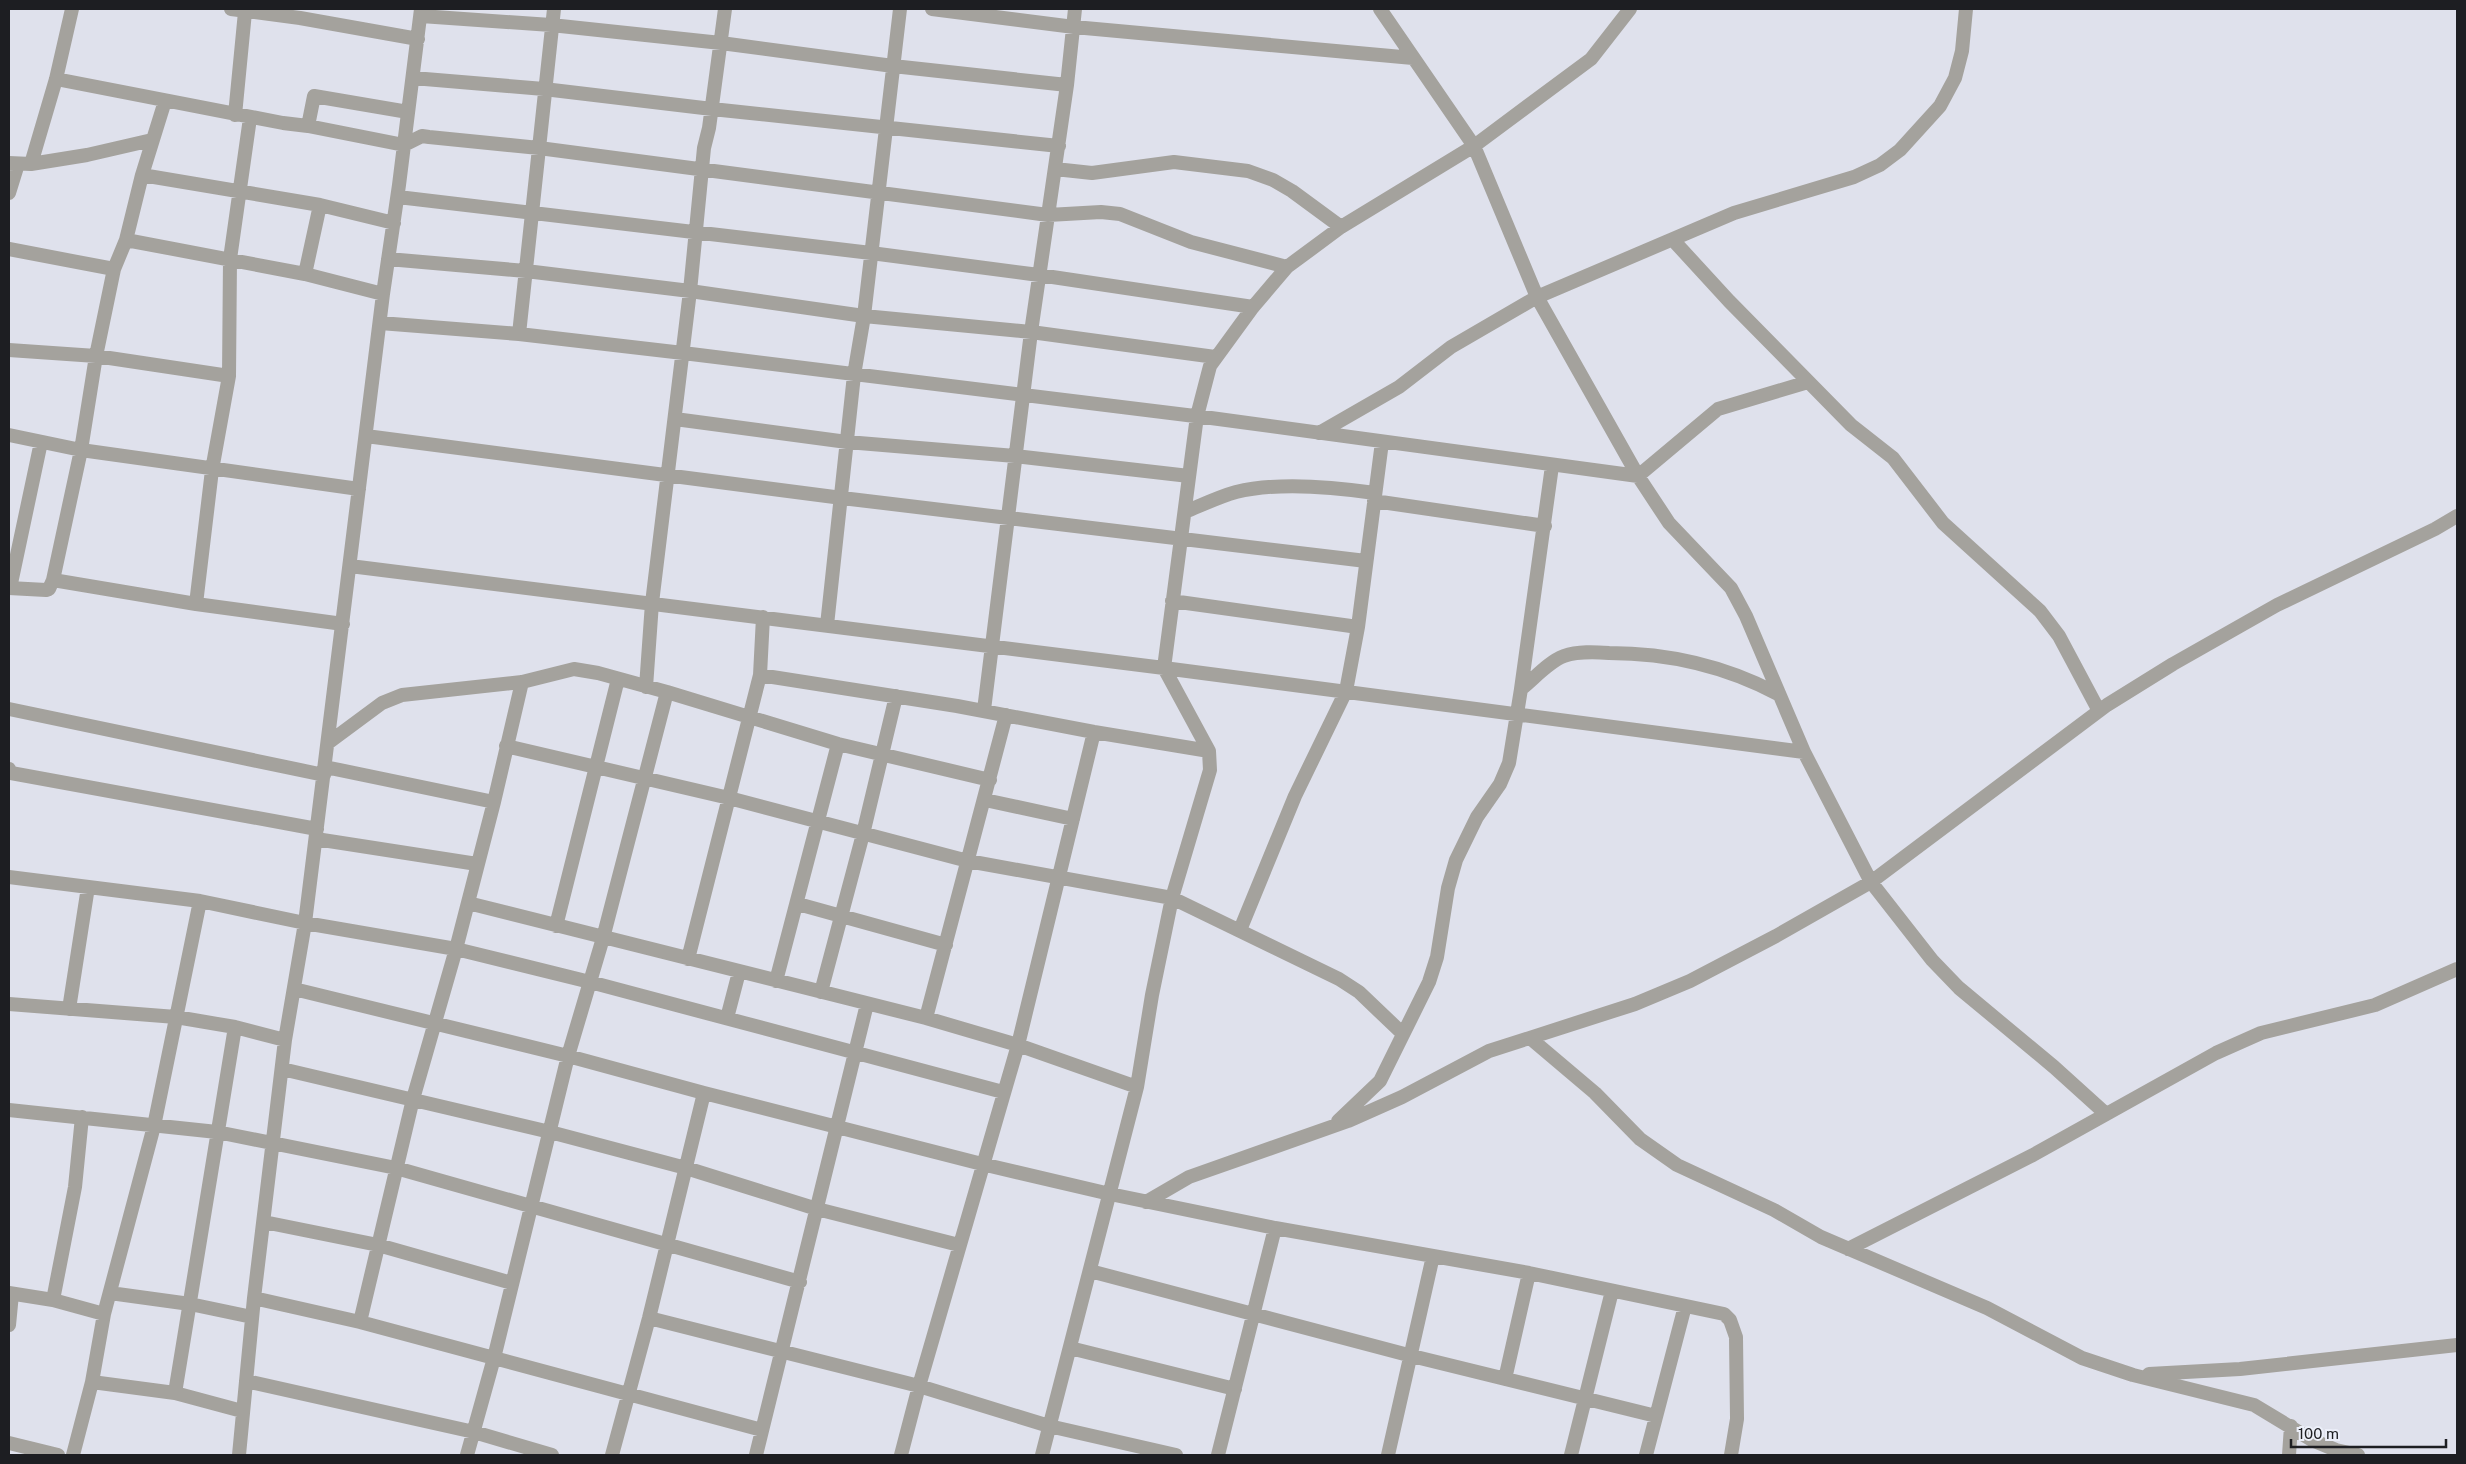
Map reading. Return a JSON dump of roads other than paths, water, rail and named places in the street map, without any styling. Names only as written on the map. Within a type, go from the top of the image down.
[{"type":"street","points":[[9,192],[19,164],[56,79],[72,9]]},
{"type":"street","points":[[231,9],[245,12],[301,13],[418,39]]},
{"type":"street","points":[[519,334],[554,9]]},
{"type":"street","points":[[646,687],[652,602],[697,234],[704,148],[712,109],[725,9]]},
{"type":"street","points":[[827,625],[854,375],[864,316],[900,9]]},
{"type":"street","points":[[932,9],[1074,27],[1413,58]]},
{"type":"street","points":[[984,710],[1022,395],[1068,85],[1075,9]]},
{"type":"street","points":[[1380,9],[1474,146],[1537,297],[1638,476],[1668,523],[1731,588],[1746,616],[1804,752],[1871,882],[1932,960],[1959,988],[2106,1114]]},
{"type":"street","points":[[1042,1455],[1137,1087],[1152,995],[1172,898],[1208,780],[1211,760],[1209,751],[1164,668],[1197,416],[1206,378],[1214,358],[1287,267],[1341,227],[1474,146],[1591,59],[1630,9]]},
{"type":"street","points":[[1319,433],[1399,386],[1451,347],[1537,297],[1758,204],[1854,177],[1880,165],[1893,155],[1940,106],[1955,78],[1966,29],[1966,9]]},
{"type":"street","points":[[235,115],[245,12]]},
{"type":"street","points":[[239,1455],[254,1298],[285,1040],[306,923],[383,294],[398,197],[421,13],[720,43],[893,66],[1068,85]]},
{"type":"street","points":[[413,78],[544,89],[1058,146]]},
{"type":"street","points":[[56,79],[250,118],[308,126],[404,146],[422,136],[539,148],[1048,215],[1101,212],[1120,214],[1191,242],[1287,267]]},
{"type":"street","points":[[308,126],[314,96],[408,112]]},
{"type":"street","points":[[41,442],[10,588],[46,590],[49,589],[53,580],[81,450],[96,356],[114,269],[126,240],[142,175],[165,101]]},
{"type":"street","points":[[196,604],[212,470],[229,376],[230,259],[250,118]]},
{"type":"street","points":[[19,164],[87,155],[152,140]]},
{"type":"street","points":[[1055,169],[1092,173],[1174,162],[1248,171],[1273,180],[1292,191],[1341,227]]},
{"type":"street","points":[[142,175],[320,205],[394,222]]},
{"type":"street","points":[[398,197],[532,212],[697,234],[871,253],[1039,275],[1253,307]]},
{"type":"street","points":[[305,274],[320,205]]},
{"type":"street","points":[[126,240],[305,274],[383,294]]},
{"type":"street","points":[[1673,240],[1851,425],[1893,458],[1943,522],[2040,611],[2059,636],[2099,711]]},
{"type":"street","points":[[9,249],[114,269]]},
{"type":"street","points":[[388,260],[526,271],[690,291],[864,316],[1031,332],[1214,358]]},
{"type":"street","points":[[380,323],[519,334],[683,353],[1197,416],[1552,466],[1638,476],[1718,409],[1808,382]]},
{"type":"street","points":[[9,350],[96,356],[229,376]]},
{"type":"street","points":[[675,419],[847,442],[1015,456],[1190,476]]},
{"type":"street","points":[[9,436],[81,450],[212,470],[316,481],[359,489]]},
{"type":"street","points":[[366,436],[842,498],[1008,516],[1366,561]]},
{"type":"street","points":[[1240,930],[1295,796],[1346,691],[1358,627],[1382,442]]},
{"type":"street","points":[[1332,1127],[1380,1080],[1429,982],[1437,957],[1448,888],[1456,860],[1464,840],[1500,784],[1509,763],[1518,714],[1552,466]]},
{"type":"street","points":[[1185,512],[1222,497],[1253,489],[1324,487],[1545,526]]},
{"type":"street","points":[[1146,1202],[1189,1177],[1332,1127],[1402,1097],[1489,1051],[1634,1004],[1690,981],[1776,936],[1871,882],[2099,711],[2173,664],[2277,605],[2426,534],[2457,516]]},
{"type":"street","points":[[350,566],[652,602],[1804,752]]},
{"type":"street","points":[[53,580],[196,604],[343,624]]},
{"type":"street","points":[[1172,601],[1358,627]]},
{"type":"street","points":[[688,959],[760,675],[763,617]]},
{"type":"street","points":[[1521,689],[1563,656],[1588,652],[1642,653],[1679,658],[1730,672],[1778,694]]},
{"type":"street","points":[[328,743],[382,703],[402,695],[522,682],[574,669],[667,692],[748,718],[882,756],[990,780]]},
{"type":"street","points":[[760,675],[984,710],[1094,732],[1209,751]]},
{"type":"street","points":[[556,926],[618,679]]},
{"type":"street","points":[[360,1322],[413,1099],[456,949],[494,802],[522,682]]},
{"type":"street","points":[[467,1455],[494,1358],[568,1056],[603,938],[667,692]]},
{"type":"street","points":[[821,992],[863,834],[896,696]]},
{"type":"street","points":[[9,709],[494,802]]},
{"type":"street","points":[[926,1018],[1006,715]]},
{"type":"street","points":[[901,1455],[959,1244],[1018,1045],[1094,732]]},
{"type":"street","points":[[776,981],[798,904],[838,744]]},
{"type":"street","points":[[506,746],[729,798],[968,861],[1172,898],[1339,979],[1359,992],[1403,1034]]},
{"type":"street","points":[[9,769],[11,772],[317,834],[478,864]]},
{"type":"street","points":[[984,800],[1073,819]]},
{"type":"street","points":[[9,877],[200,901],[306,923],[456,949],[590,982],[1004,1092]]},
{"type":"street","points":[[69,1010],[88,886]]},
{"type":"street","points":[[72,1455],[92,1382],[104,1314],[154,1126],[200,901]]},
{"type":"street","points":[[468,903],[926,1018],[1018,1045],[1137,1087]]},
{"type":"street","points":[[798,904],[946,945]]},
{"type":"street","points":[[1848,1249],[2033,1155],[2216,1053],[2262,1033],[2375,1005],[2457,969]]},
{"type":"street","points":[[727,1018],[739,972]]},
{"type":"street","points":[[294,988],[568,1056],[982,1164],[1110,1194],[1275,1228],[1530,1273],[1724,1314],[1730,1320],[1736,1337],[1737,1419],[1735,1441],[1731,1455]]},
{"type":"street","points":[[9,1004],[69,1010],[176,1016],[235,1027],[285,1040]]},
{"type":"street","points":[[756,1455],[867,1004]]},
{"type":"street","points":[[175,1393],[235,1027]]},
{"type":"street","points":[[1530,1038],[1595,1093],[1640,1139],[1677,1165],[1774,1210],[1821,1237],[1987,1308],[2082,1358],[2133,1375],[2254,1406],[2312,1440],[2336,1450],[2358,1455]]},
{"type":"street","points":[[282,1069],[550,1132],[686,1168],[817,1209],[959,1244]]},
{"type":"street","points":[[612,1455],[649,1318],[704,1093]]},
{"type":"street","points":[[9,1110],[217,1132],[396,1168],[800,1282]]},
{"type":"street","points":[[53,1300],[75,1187],[82,1117]]},
{"type":"street","points":[[264,1222],[378,1245],[512,1283]]},
{"type":"street","points":[[1218,1455],[1275,1228]]},
{"type":"street","points":[[1388,1455],[1412,1356],[1433,1256]]},
{"type":"street","points":[[1090,1270],[1412,1356],[1656,1416]]},
{"type":"street","points":[[1505,1379],[1530,1273]]},
{"type":"street","points":[[1571,1455],[1612,1291]]},
{"type":"street","points":[[9,1325],[10,1293],[53,1300],[104,1314]]},
{"type":"street","points":[[110,1293],[190,1304],[252,1317]]},
{"type":"street","points":[[254,1298],[360,1322],[762,1430]]},
{"type":"street","points":[[1646,1455],[1685,1306]]},
{"type":"street","points":[[649,1318],[919,1386],[1049,1426],[1176,1455]]},
{"type":"street","points":[[2133,1375],[2249,1368],[2457,1345]]},
{"type":"street","points":[[1070,1348],[1235,1389]]},
{"type":"street","points":[[246,1380],[474,1432],[552,1455]]},
{"type":"street","points":[[92,1382],[175,1393],[242,1411]]},
{"type":"street","points":[[2289,1455],[2291,1426]]},
{"type":"street","points":[[1735,1441],[1741,1455]]},
{"type":"street","points":[[9,1443],[58,1455]]}]
